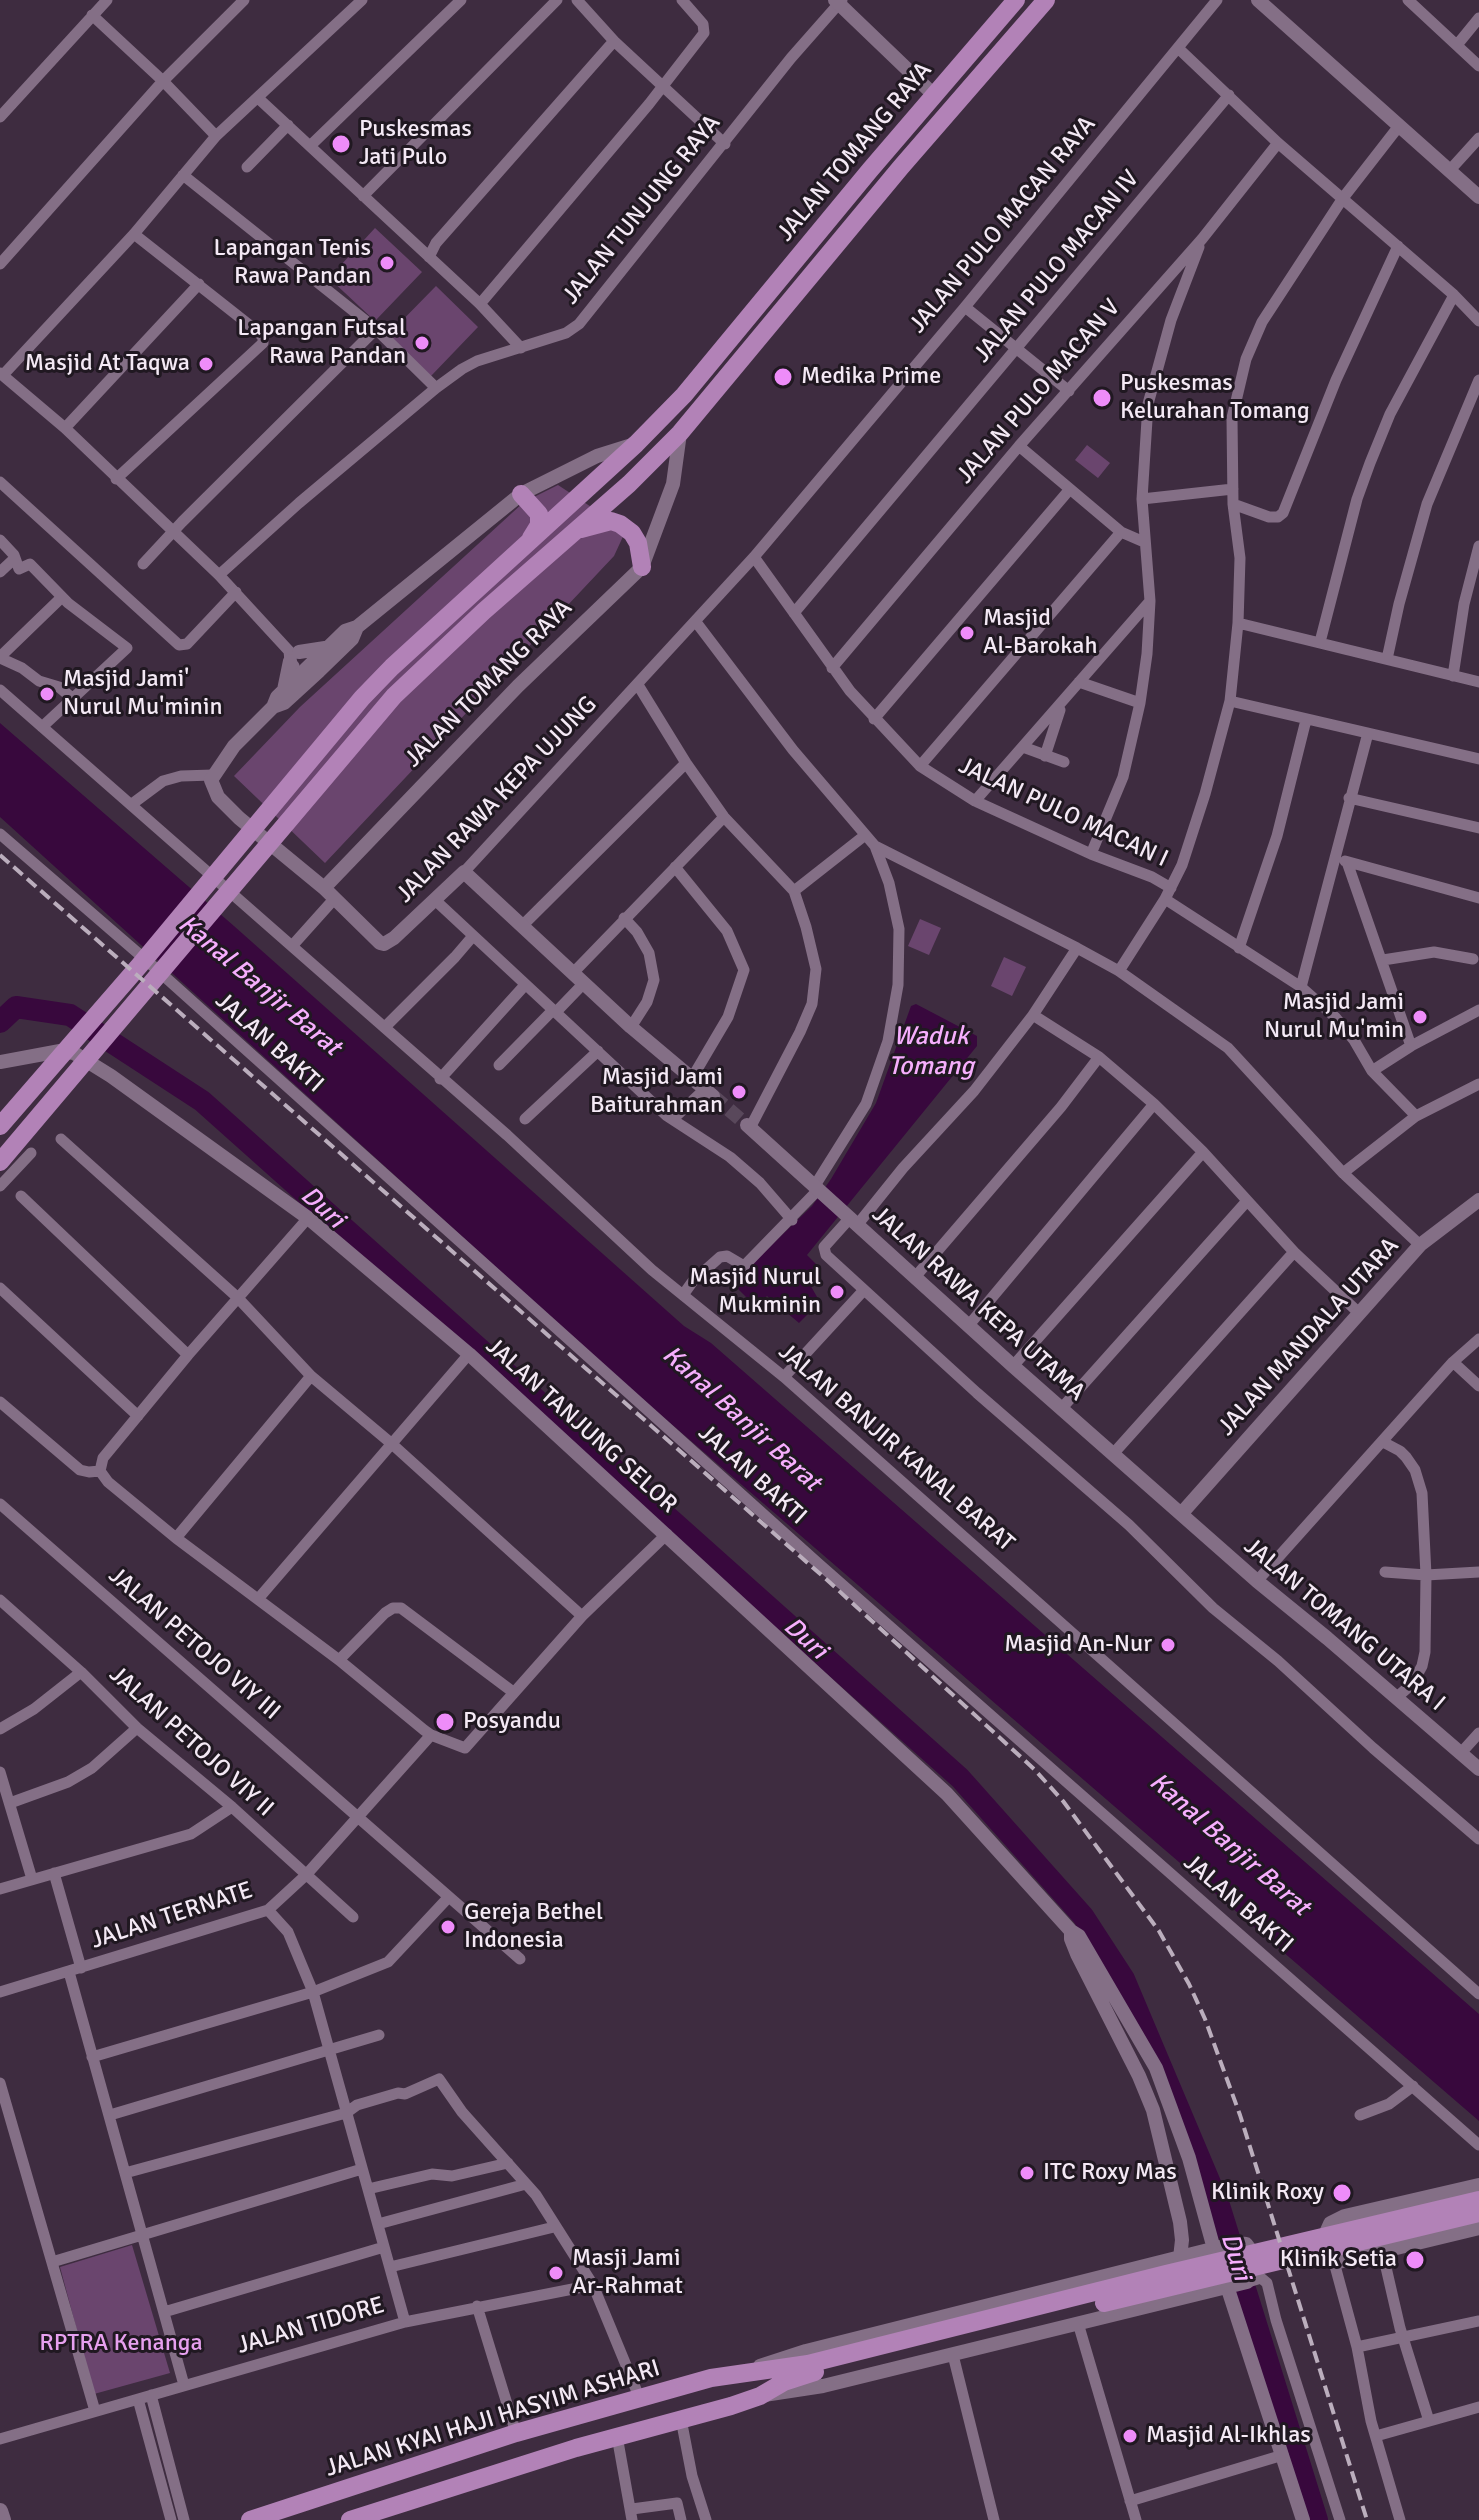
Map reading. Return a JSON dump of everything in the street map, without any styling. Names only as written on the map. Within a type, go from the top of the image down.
[{"type":"main road","name":"JALAN TOMANG RAYA","points":[[0,1126],[139,966],[343,719],[392,667],[636,444],[684,395],[1016,0]]},
{"type":"main road","name":"JALAN TOMANG RAYA","points":[[0,1162],[394,696],[574,530],[629,484],[680,433],[901,167],[1046,0]]},
{"type":"main road","points":[[521,494],[539,514],[539,525],[528,544]]},
{"type":"main road","points":[[574,530],[611,521],[620,524],[632,533],[638,543],[642,567]]},
{"type":"main road","points":[[1479,2186],[1376,2210],[1331,2224],[1327,2233],[1334,2262],[1479,2227]]},
{"type":"main road","name":"JALAN KYAI HAJI HASYIM ASHARI","points":[[359,2519],[617,2436],[760,2396],[810,2368],[1195,2267],[1479,2200]]},
{"type":"main road","points":[[1400,2205],[1395,2226],[1402,2239],[1411,2244]]},
{"type":"main road","points":[[1376,2210],[1385,2214],[1393,2227],[1384,2250]]},
{"type":"main road","name":"JALAN KYAI HAJI HASYIM ASHARI","points":[[250,2520],[516,2433],[711,2378],[752,2371],[810,2368],[1479,2213]]},
{"type":"main road","points":[[0,2511],[3,2520]]},
{"type":"street","points":[[0,264],[163,81],[244,0]]},
{"type":"street","points":[[310,672],[219,575],[65,428],[1,374],[134,234],[216,136],[362,0]]},
{"type":"street","points":[[310,146],[461,0]]},
{"type":"street","points":[[363,196],[557,0]]},
{"type":"street","points":[[577,0],[661,87],[725,144]]},
{"type":"street","points":[[480,304],[704,33],[703,24],[682,0]]},
{"type":"street","name":"JALAN PULO MACAN RAYA","points":[[696,622],[965,307],[1217,0]]},
{"type":"street","points":[[1258,0],[1479,197]]},
{"type":"street","points":[[1408,0],[1479,66]]},
{"type":"street","points":[[0,117],[102,1]]},
{"type":"street","points":[[839,1],[934,95]]},
{"type":"street","name":"JALAN TUNJUNG RAYA","points":[[219,575],[436,388],[477,361],[566,333],[579,324],[839,1]]},
{"type":"street","points":[[92,15],[216,136]]},
{"type":"street","points":[[1457,45],[1479,18]]},
{"type":"street","points":[[429,257],[436,243],[614,41]]},
{"type":"street","points":[[1178,48],[1278,143],[1454,295],[1479,321]]},
{"type":"street","name":"JALAN PULO MACAN IV","points":[[794,613],[1229,95]]},
{"type":"street","points":[[258,98],[480,304],[521,348]]},
{"type":"street","points":[[247,167],[288,125]]},
{"type":"street","points":[[1119,971],[1168,894],[1192,842],[1230,701],[1238,623],[1240,558],[1233,504],[1232,418],[1246,359],[1262,322],[1343,198],[1399,126]]},
{"type":"street","points":[[1450,170],[1479,138]]},
{"type":"street","name":"JALAN PULO MACAN V","points":[[832,668],[1019,446],[1202,239],[1278,143]]},
{"type":"street","points":[[183,175],[376,329],[436,388]]},
{"type":"street","points":[[116,479],[263,343],[263,337],[257,331],[134,234]]},
{"type":"street","points":[[1091,854],[1123,777],[1140,703],[1150,601],[1142,499],[1148,404],[1171,320],[1202,239]]},
{"type":"street","points":[[1233,504],[1269,517],[1278,517],[1283,513],[1336,380],[1398,246]]},
{"type":"street","points":[[65,428],[199,284]]},
{"type":"street","points":[[1320,642],[1357,499],[1370,463],[1390,414],[1454,295]]},
{"type":"street","points":[[965,307],[1069,391]]},
{"type":"street","points":[[143,564],[376,329]]},
{"type":"street","points":[[1387,659],[1427,504],[1479,380]]},
{"type":"street","name":"JALAN TOMANG RAYA","points":[[325,888],[518,686],[642,567],[673,484],[680,433]]},
{"type":"street","name":"JALAN TOMANG RAYA","points":[[273,707],[284,703],[325,648],[345,631],[357,627],[521,494],[597,456],[636,444]]},
{"type":"street","points":[[1019,446],[1121,532],[1144,542]]},
{"type":"street","points":[[0,482],[179,645],[187,644],[236,592]]},
{"type":"street","points":[[874,719],[1070,489]]},
{"type":"street","points":[[1142,499],[1233,489]]},
{"type":"street","points":[[920,766],[1121,532]]},
{"type":"street","points":[[0,540],[15,558],[19,569],[29,564],[62,597],[127,648],[42,727]]},
{"type":"street","points":[[1453,676],[1464,604],[1479,546]]},
{"type":"street","name":"JALAN PULO MACAN I","points":[[754,557],[832,668],[874,719],[920,766],[975,801],[1091,854],[1152,877],[1177,905],[1301,987],[1335,1017],[1354,1040],[1372,1071],[1416,1116]]},
{"type":"street","points":[[0,572],[15,558]]},
{"type":"street","points":[[62,597],[2,652],[39,681],[59,687],[72,698]]},
{"type":"street","points":[[975,801],[1150,601]]},
{"type":"street","points":[[696,622],[793,750],[875,846],[1119,971],[1228,1048],[1343,1173],[1420,1245]]},
{"type":"street","name":"JALAN RAWA KEPA UJUNG","points":[[325,888],[384,944],[464,872],[696,622]]},
{"type":"street","points":[[1238,623],[1479,682]]},
{"type":"street","name":"JALAN TOMANG RAYA","points":[[213,775],[234,746],[273,707],[284,690],[352,639],[357,627]]},
{"type":"street","points":[[293,655],[325,648]]},
{"type":"street","points":[[284,690],[293,655]]},
{"type":"street","points":[[1079,682],[1140,703]]},
{"type":"street","points":[[638,685],[724,817],[794,891],[816,969],[812,1004],[800,1032],[748,1126]]},
{"type":"street","name":"JALAN BANJIR KANAL BARAT","points":[[0,690],[507,1135],[683,1295],[784,1377],[1479,1994]]},
{"type":"street","points":[[1045,756],[1062,701]]},
{"type":"street","points":[[1230,701],[1479,759]]},
{"type":"street","points":[[1239,948],[1277,836],[1306,720]]},
{"type":"street","points":[[1301,987],[1342,860],[1349,798],[1368,733]]},
{"type":"street","points":[[1023,747],[1064,762]]},
{"type":"street","points":[[522,926],[686,763]]},
{"type":"street","points":[[132,804],[163,781],[181,776],[213,775],[211,780],[218,797],[325,888],[292,946]]},
{"type":"street","points":[[1349,798],[1479,828]]},
{"type":"street","points":[[499,1065],[555,1010],[624,918],[724,817]]},
{"type":"street","name":"JALAN BAKTI","points":[[0,834],[154,967],[807,1554],[1479,2145]]},
{"type":"street","points":[[794,891],[864,836]]},
{"type":"street","points":[[683,1295],[693,1281],[720,1257],[727,1256],[744,1266],[792,1220],[817,1190],[866,1104],[891,1027],[898,985],[899,929],[889,883],[875,846]]},
{"type":"street","points":[[1342,860],[1479,898]]},
{"type":"street","points":[[1342,860],[1383,960],[1411,1046]]},
{"type":"street","points":[[675,867],[727,931],[744,970],[728,1017],[692,1078]]},
{"type":"street","points":[[464,872],[631,1027],[709,1093],[673,1119]]},
{"type":"street","points":[[435,900],[667,1116],[730,1157],[760,1183],[792,1220]]},
{"type":"street","points":[[624,918],[637,932],[649,953],[654,980],[647,1002],[631,1027]]},
{"type":"street","points":[[385,1027],[473,936]]},
{"type":"street","points":[[1077,948],[1033,1015],[974,1091],[823,1251],[977,1393],[1129,1525],[1213,1608],[1278,1661],[1479,1839]]},
{"type":"street","points":[[1383,960],[1434,952],[1473,959]]},
{"type":"street","points":[[440,1079],[525,985]]},
{"type":"street","points":[[1372,1071],[1411,1046],[1479,1010]]},
{"type":"street","points":[[1033,1015],[1099,1057],[1154,1104],[1203,1152],[1294,1252],[1359,1313]]},
{"type":"street","name":"JALAN TANJUNG SELOR","points":[[0,1062],[60,1051],[74,1053],[111,1076],[308,1218],[469,1354],[947,1794],[1071,1931],[1079,1936],[1156,2068],[1217,2248]]},
{"type":"street","points":[[525,1119],[598,1051]]},
{"type":"street","points":[[916,1276],[1061,1107],[1099,1057]]},
{"type":"street","points":[[1343,1173],[1416,1116],[1479,1084]]},
{"type":"street","points":[[969,1325],[1154,1104]]},
{"type":"street","name":"JALAN RAWA KEPA UTAMA","points":[[748,1126],[1181,1514]]},
{"type":"street","points":[[61,1139],[237,1297],[311,1376],[392,1444],[582,1616]]},
{"type":"street","points":[[1013,1366],[1203,1152]]},
{"type":"street","points":[[0,1186],[31,1153]]},
{"type":"street","points":[[21,1196],[188,1355]]},
{"type":"street","name":"JALAN MANDALA UTARA","points":[[1181,1514],[1420,1245],[1479,1200]]},
{"type":"street","points":[[1061,1409],[1247,1201]]},
{"type":"street","points":[[308,1218],[237,1297],[103,1458],[100,1471],[108,1482],[431,1735],[465,1748],[582,1616],[667,1534]]},
{"type":"street","points":[[1113,1454],[1294,1252]]},
{"type":"street","points":[[0,1288],[138,1416]]},
{"type":"street","points":[[784,1377],[864,1290]]},
{"type":"street","points":[[1257,1581],[1453,1362],[1479,1339]]},
{"type":"street","points":[[258,1599],[469,1354]]},
{"type":"street","points":[[1453,1362],[1479,1386]]},
{"type":"street","points":[[176,1538],[311,1376]]},
{"type":"street","points":[[0,1402],[80,1470],[100,1471]]},
{"type":"street","points":[[1383,1442],[1400,1451],[1415,1470],[1422,1493],[1426,1575],[1425,1652],[1422,1666],[1412,1684],[1397,1697]]},
{"type":"street","name":"JALAN PETOJO VIY III","points":[[0,1504],[520,1959]]},
{"type":"street","name":"JALAN TOMANG UTARA I","points":[[1181,1514],[1479,1769]]},
{"type":"street","points":[[1385,1572],[1426,1575],[1479,1572]]},
{"type":"street","name":"JALAN PETOJO VIY II","points":[[0,1600],[81,1672],[137,1728],[232,1807],[353,1917]]},
{"type":"street","points":[[339,1660],[385,1613],[401,1608],[513,1692]]},
{"type":"street","points":[[0,1729],[24,1716],[81,1672]]},
{"type":"street","points":[[10,1803],[68,1782],[92,1768],[137,1728]]},
{"type":"street","points":[[1460,1754],[1479,1733]]},
{"type":"street","name":"JALAN TERNATE","points":[[0,1992],[268,1910],[306,1875],[431,1735]]},
{"type":"street","points":[[0,1772],[32,1879]]},
{"type":"street","points":[[0,1889],[191,1834],[232,1807]]},
{"type":"street","points":[[54,1873],[92,2057],[184,2385]]},
{"type":"street","points":[[92,2057],[313,1992],[388,1962],[445,1901]]},
{"type":"street","points":[[268,1910],[288,1932],[313,1992],[405,2322]]},
{"type":"street","name":"JALAN TANJUNG SELOR","points":[[1071,1931],[1077,1954],[1153,2110],[1182,2240],[1173,2259],[1158,2267],[1155,2281],[1164,2296],[1176,2298]]},
{"type":"street","points":[[110,2115],[379,2035]]},
{"type":"street","points":[[125,2173],[346,2113],[357,2105],[398,2093],[405,2094],[439,2079],[462,2112],[536,2195],[593,2285],[640,2399]]},
{"type":"street","points":[[0,2083],[95,2411]]},
{"type":"street","points":[[1360,2115],[1389,2104],[1413,2086]]},
{"type":"street","points":[[368,2189],[432,2174],[452,2176],[508,2163]]},
{"type":"street","points":[[52,2262],[362,2169]]},
{"type":"street","points":[[378,2224],[526,2184]]},
{"type":"street","points":[[390,2267],[554,2227]]},
{"type":"street","name":"JALAN KYAI HAJI HASYIM ASHARI","points":[[752,2371],[774,2360],[806,2351],[1236,2243],[1246,2244],[1255,2256],[1256,2271],[1237,2284],[823,2386],[760,2396]]},
{"type":"street","points":[[164,2312],[384,2247]]},
{"type":"street","points":[[1384,2250],[1402,2337],[1429,2421]]},
{"type":"street","points":[[1334,2262],[1357,2347],[1376,2436],[1400,2520]]},
{"type":"street","points":[[1092,2280],[1112,2277],[1120,2279],[1124,2285],[1128,2299],[1126,2305],[1108,2316]]},
{"type":"street","points":[[1303,2520],[1237,2284],[1261,2278],[1267,2283],[1340,2520]]},
{"type":"street","name":"JALAN TIDORE","points":[[0,2439],[405,2322],[593,2285]]},
{"type":"street","points":[[477,2306],[516,2433]]},
{"type":"street","points":[[1357,2347],[1479,2321]]},
{"type":"street","points":[[1078,2323],[1136,2520]]},
{"type":"street","points":[[953,2355],[994,2520]]},
{"type":"street","points":[[151,2395],[184,2520]]},
{"type":"street","points":[[138,2399],[171,2520]]},
{"type":"street","points":[[1376,2436],[1479,2407]]},
{"type":"street","points":[[681,2419],[692,2476],[706,2520]]},
{"type":"street","points":[[617,2436],[632,2515],[677,2503],[681,2520]]},
{"type":"street","points":[[1130,2501],[1283,2455]]},
{"type":"green space","points":[[375,228],[422,272],[375,321],[329,278]]},
{"type":"green space","points":[[436,286],[478,327],[431,376],[388,335]]},
{"type":"green space","points":[[1087,445],[1110,463],[1098,478],[1075,460]]},
{"type":"green space","points":[[558,485],[626,530],[614,556],[325,863],[234,776],[300,707],[524,502]]},
{"type":"green space","points":[[920,919],[941,928],[929,955],[908,946]]},
{"type":"green space","points":[[1004,957],[1026,967],[1012,996],[991,986]]},
{"type":"green space","name":"RPTRA Kenanga","points":[[132,2245],[170,2373],[94,2394],[60,2267]]},
{"type":"water","name":"Kanal Banjir Barat","points":[[0,723],[234,926],[684,1326],[711,1343],[1479,2014],[1479,2121],[618,1378],[0,817]]},
{"type":"water","name":"Waduk Tomang","points":[[916,1004],[977,1036],[977,1046],[807,1255],[818,1266],[809,1283],[820,1302],[799,1323],[767,1296],[756,1307],[732,1283],[812,1206],[831,1179],[876,1103],[911,1006]]},
{"type":"waterway","name":"Duri","points":[[0,1022],[16,1007],[70,1015],[202,1101],[960,1778],[1083,1916],[1124,1979],[1218,2202],[1317,2520]]},
{"type":"tunnel","points":[[713,1096],[747,1125]]},
{"type":"railway","points":[[0,855],[826,1579],[1034,1769],[1063,1801],[1159,1931],[1205,2019],[1240,2115],[1367,2520]]},
{"type":"place","name":"Puskesmas Jati Pulo","points":[[341,144]]},
{"type":"place","name":"Lapangan Tenis Rawa Pandan","points":[[387,263]]},
{"type":"place","name":"Lapangan Futsal Rawa Pandan","points":[[422,343]]},
{"type":"place","name":"Masjid At Taqwa","points":[[206,364]]},
{"type":"place","name":"Medika Prime","points":[[783,377]]},
{"type":"place","name":"Puskesmas Kelurahan Tomang","points":[[1102,398]]},
{"type":"place","name":"Masjid Al-Barokah","points":[[967,633]]},
{"type":"place","name":"Masjid Jami' Nurul Mu'minin","points":[[47,694]]},
{"type":"place","name":"Masjid Jami Nurul Mu'min","points":[[1420,1017]]},
{"type":"place","name":"Masjid Jami Baiturahman","points":[[739,1092]]},
{"type":"place","name":"Masjid Nurul Mukminin","points":[[837,1292]]},
{"type":"place","name":"Masjid An-Nur","points":[[1168,1645]]},
{"type":"place","name":"Posyandu","points":[[445,1722]]},
{"type":"place","name":"Gereja Bethel Indonesia","points":[[448,1927]]},
{"type":"place","name":"ITC Roxy Mas","points":[[1027,2173]]},
{"type":"place","name":"Klinik Roxy","points":[[1342,2193]]},
{"type":"place","name":"Klinik Setia","points":[[1415,2260]]},
{"type":"place","name":"Masji Jami Ar-Rahmat","points":[[556,2273]]},
{"type":"place","name":"Masjid Al-Ikhlas","points":[[1130,2436]]}]
